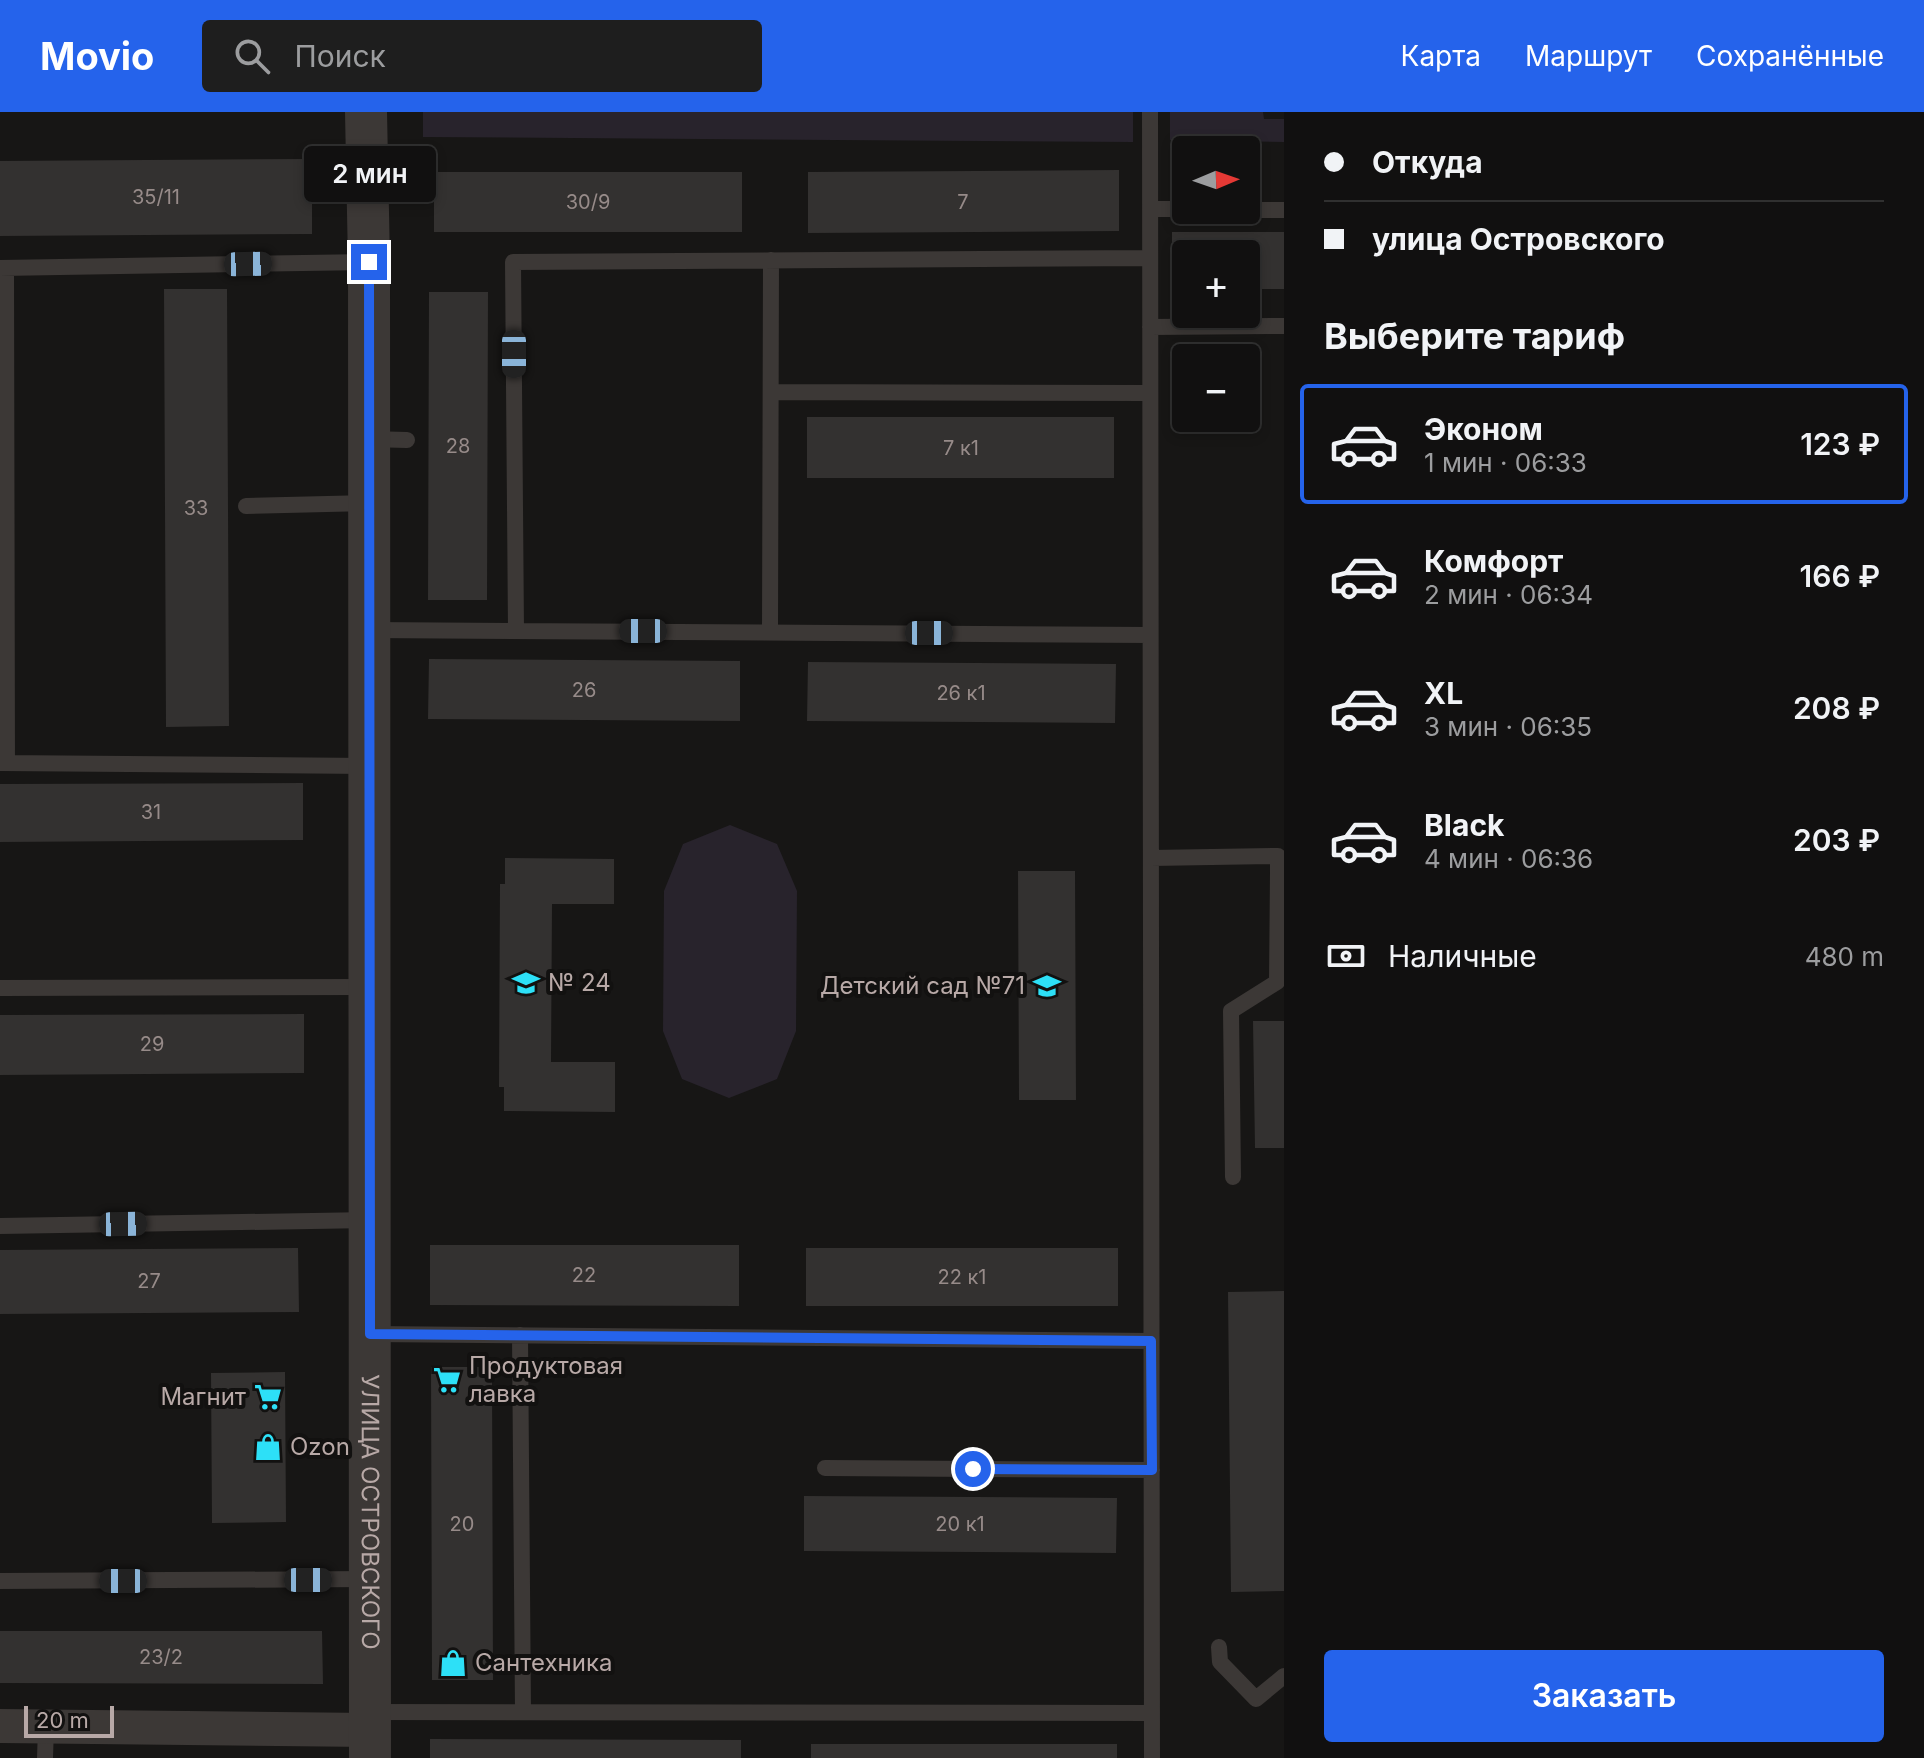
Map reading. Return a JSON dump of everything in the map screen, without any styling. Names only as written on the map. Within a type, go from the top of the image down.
[{"type":"street","name":"УЛИЦА ОСТРОВСКОГО","points":[[366,112],[369,262],[388,439],[370,503],[370,1733]]},
{"type":"street","points":[[0,1726],[46,1742],[370,1733]]},
{"type":"lane","points":[[1150,112],[1152,1758]]},
{"type":"lane","points":[[1150,209],[1172,209]]},
{"type":"lane","points":[[1260,210],[1284,210]]},
{"type":"lane","points":[[516,630],[513,262],[1150,258]]},
{"type":"lane","points":[[770,632],[771,260]]},
{"type":"lane","points":[[369,262],[3,268],[3,763],[370,766]]},
{"type":"lane","points":[[1150,327],[1284,326]]},
{"type":"lane","points":[[771,392],[1150,393]]},
{"type":"lane","points":[[246,506],[370,503]]},
{"type":"lane","points":[[370,630],[1150,635]]},
{"type":"lane","points":[[1151,858],[1278,856],[1281,872],[1277,982],[1231,1011],[1233,1177]]},
{"type":"lane","points":[[0,988],[370,987]]},
{"type":"lane","points":[[0,1226],[370,1220]]},
{"type":"lane","points":[[370,1334],[1151,1341]]},
{"type":"lane","points":[[520,1335],[523,1712]]},
{"type":"lane","points":[[825,1468],[1152,1470]]},
{"type":"lane","points":[[0,1581],[370,1579]]},
{"type":"lane","points":[[1219,1647],[1220,1662],[1256,1699],[1284,1676]]},
{"type":"lane","points":[[370,1733],[523,1712],[1152,1713]]},
{"type":"shaded area","points":[[423,112],[1133,112],[1133,142],[423,137]]},
{"type":"shaded area","points":[[1170,112],[1263,112],[1264,119],[1284,119],[1284,142],[1260,142],[1260,136],[1172,136],[1170,140]]},
{"type":"shaded area","points":[[1170,158],[1172,158],[1172,189]]},
{"type":"shaded area","points":[[730,825],[777,844],[797,891],[796,1031],[777,1079],[729,1098],[682,1079],[663,1031],[664,891],[683,844]]},
{"type":"building","points":[[312,159],[312,234],[0,236],[0,161]]},
{"type":"building","points":[[1119,170],[1119,231],[808,233],[808,172]]},
{"type":"building","points":[[434,172],[742,172],[742,232],[434,232]]},
{"type":"building","points":[[1172,232],[1284,232],[1284,289],[1260,289],[1260,240],[1172,240]]},
{"type":"building","points":[[164,289],[227,289],[229,726],[166,727]]},
{"type":"building","points":[[429,292],[488,292],[487,600],[428,600]]},
{"type":"building","points":[[807,417],[1114,417],[1114,478],[807,478]]},
{"type":"building","points":[[429,659],[740,661],[740,721],[428,719]]},
{"type":"building","points":[[808,662],[1116,664],[1115,723],[807,721]]},
{"type":"building","points":[[303,783],[303,840],[0,842],[0,784]]},
{"type":"building","name":"№ 24","points":[[505,858],[614,859],[614,904],[552,904],[551,1062],[615,1062],[615,1112],[504,1111],[504,1087],[499,1087],[500,884],[505,884]]},
{"type":"building","name":"Детский сад №71","points":[[1018,871],[1075,871],[1076,1100],[1019,1100]]},
{"type":"building","points":[[304,1014],[304,1073],[0,1075],[0,1015]]},
{"type":"building","points":[[1253,1021],[1284,1021],[1284,1148],[1255,1148]]},
{"type":"building","points":[[430,1245],[739,1245],[739,1306],[430,1305]]},
{"type":"building","points":[[298,1248],[299,1312],[0,1314],[0,1250]]},
{"type":"building","points":[[806,1248],[1118,1248],[1118,1306],[806,1306]]},
{"type":"building","points":[[1284,1291],[1284,1591],[1231,1592],[1228,1292]]},
{"type":"building","points":[[431,1367],[492,1367],[493,1680],[432,1680]]},
{"type":"building","points":[[285,1372],[286,1522],[212,1523],[211,1373]]},
{"type":"building","points":[[804,1496],[1117,1498],[1116,1553],[804,1551]]},
{"type":"building","points":[[0,1631],[322,1631],[323,1684],[0,1683]]},
{"type":"building","points":[[430,1739],[741,1740],[741,1758],[430,1758]]},
{"type":"building","points":[[811,1744],[1117,1744],[1117,1758],[811,1758]]},
{"type":"place","name":"№ 24","points":[[526,983]]},
{"type":"place","name":"Детский сад №71","points":[[1047,986]]},
{"type":"place","name":"Продуктовая лавка","points":[[447,1380]]},
{"type":"place","name":"Магнит","points":[[268,1397]]},
{"type":"place","name":"Ozon","points":[[268,1447]]},
{"type":"place","name":"Сантехника","points":[[453,1663]]},
{"type":"route","points":[[369,262],[370,1334],[1151,1341],[1152,1470],[973,1469]]}]
